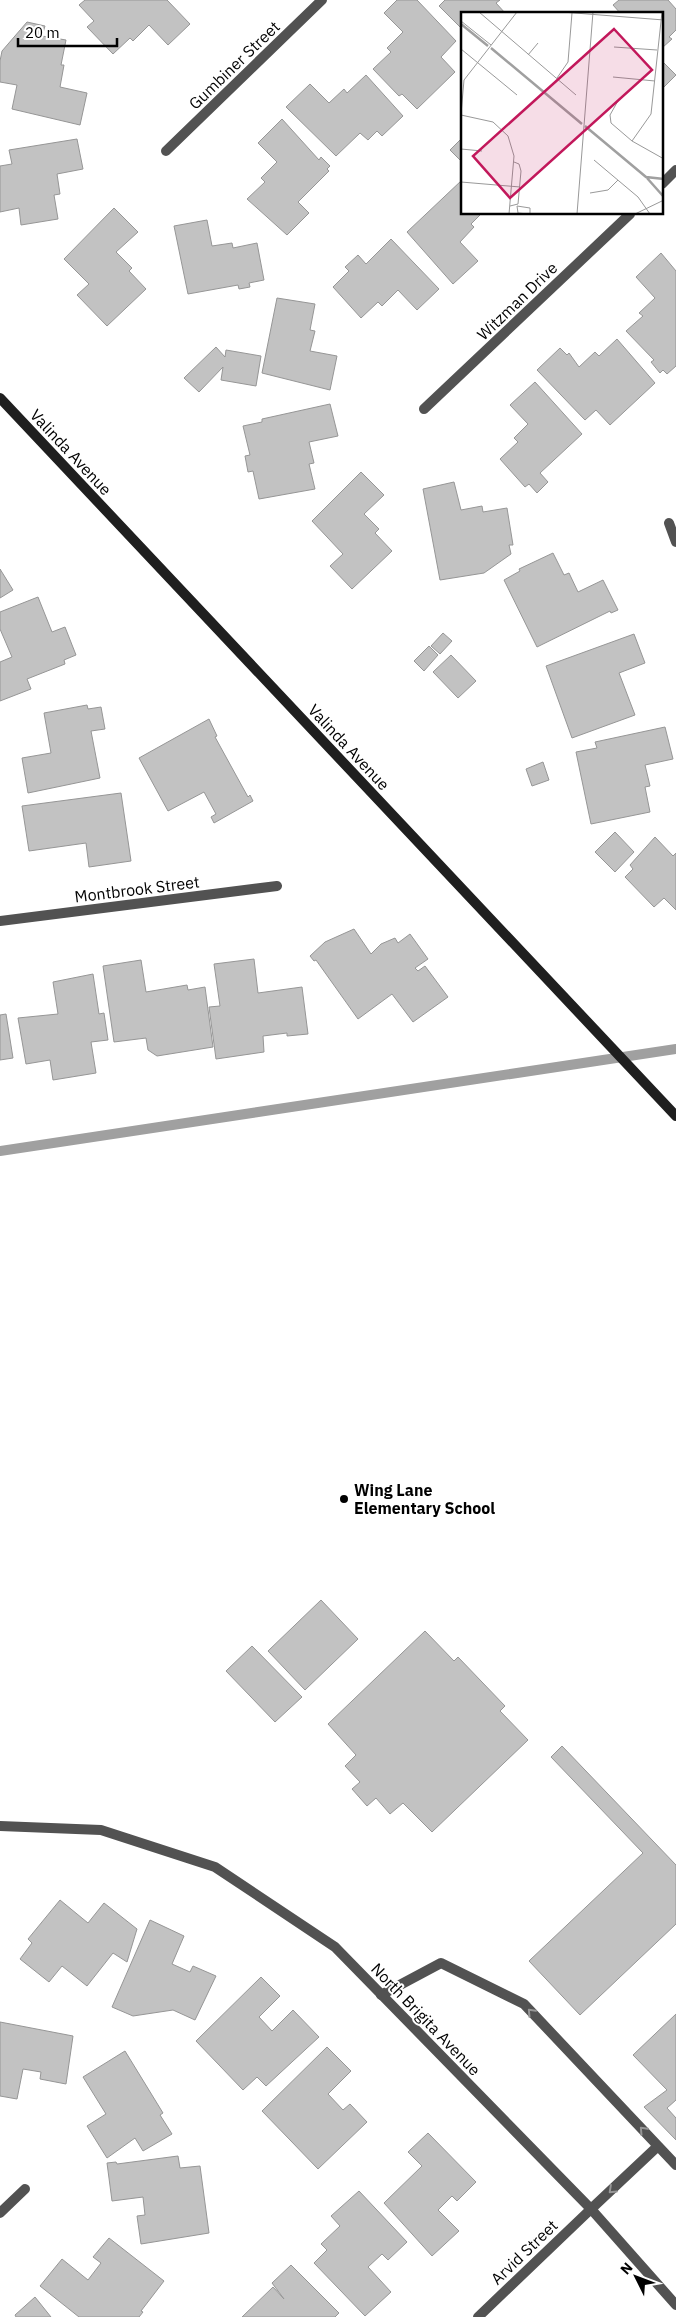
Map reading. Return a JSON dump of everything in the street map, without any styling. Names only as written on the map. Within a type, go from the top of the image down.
[{"type":"main road","name":"Valinda Avenue","points":[[0,398],[676,1116]]},
{"type":"street","name":"Gumbiner Street","points":[[166,151],[322,0]]},
{"type":"street","points":[[664,182],[676,170]]},
{"type":"street","name":"Witzman Drive","points":[[424,409],[629,215]]},
{"type":"street","points":[[669,523],[676,542]]},
{"type":"street","name":"Montbrook Street","points":[[0,921],[277,886]]},
{"type":"street","name":"North Brigita Avenue","points":[[0,1826],[101,1830],[215,1867],[335,1947],[591,2209],[676,2305]]},
{"type":"street","points":[[381,1994],[441,1963],[524,2004],[676,2165]]},
{"type":"street","name":"Arvid Street","points":[[478,2317],[658,2146]]},
{"type":"street","points":[[0,2213],[25,2189]]},
{"type":"building","points":[[85,0],[167,0],[190,24],[168,45],[149,25],[133,41],[130,38],[113,54],[87,27],[94,21],[79,5]]},
{"type":"building","points":[[397,0],[417,0],[456,41],[441,57],[455,72],[417,109],[402,94],[399,96],[373,69],[391,52],[387,48],[403,32],[384,13]]},
{"type":"building","points":[[445,0],[500,0],[496,3],[504,12],[461,12],[461,28],[439,6]]},
{"type":"building","points":[[619,0],[668,0],[676,9],[676,30],[669,37],[672,39],[664,46],[664,12],[619,12],[613,5]]},
{"type":"building","points":[[27,22],[45,26],[42,36],[66,40],[61,65],[64,65],[60,87],[87,93],[80,125],[12,109],[17,85],[0,82],[0,61],[2,51]]},
{"type":"building","points":[[664,63],[676,75],[664,87]]},
{"type":"building","points":[[366,75],[403,116],[382,136],[377,131],[368,140],[360,133],[336,156],[286,107],[310,84],[329,103],[344,89],[347,93]]},
{"type":"building","points":[[282,119],[319,160],[321,157],[330,166],[327,169],[329,171],[298,202],[309,213],[287,235],[247,199],[265,182],[261,178],[277,162],[258,143]]},
{"type":"building","points":[[77,139],[83,169],[57,174],[60,194],[54,195],[58,219],[21,225],[19,208],[0,212],[0,166],[12,164],[9,150]]},
{"type":"building","points":[[461,139],[461,161],[450,150]]},
{"type":"building","points":[[461,181],[461,215],[480,215],[471,224],[474,227],[460,242],[478,261],[453,284],[407,232]]},
{"type":"building","points":[[114,208],[138,232],[116,252],[132,268],[129,271],[146,289],[107,326],[77,295],[89,284],[64,259]]},
{"type":"building","points":[[207,220],[212,246],[232,243],[233,248],[257,243],[264,280],[249,283],[250,287],[239,289],[238,285],[188,294],[174,226]]},
{"type":"building","points":[[391,239],[439,289],[417,310],[398,290],[382,306],[378,302],[361,318],[333,287],[349,271],[345,267],[358,255],[366,264]]},
{"type":"building","points":[[661,253],[676,271],[676,366],[667,374],[663,370],[660,373],[651,362],[654,360],[626,331],[643,316],[639,313],[655,298],[636,277]]},
{"type":"building","points":[[277,298],[315,304],[310,330],[315,331],[310,351],[337,356],[330,390],[262,373]]},
{"type":"building","points":[[617,339],[655,383],[610,425],[596,410],[585,420],[537,370],[560,348],[567,355],[569,353],[579,367],[595,352],[599,356]]},
{"type":"building","points":[[216,347],[225,357],[226,350],[261,356],[256,386],[221,380],[223,367],[199,392],[184,378]]},
{"type":"building","points":[[535,382],[582,434],[540,473],[548,482],[537,493],[529,484],[525,487],[500,459],[518,442],[514,438],[528,424],[510,405]]},
{"type":"building","points":[[330,404],[338,436],[309,442],[314,463],[309,464],[315,489],[259,499],[253,471],[248,472],[245,456],[250,455],[243,426],[262,422],[262,419]]},
{"type":"building","points":[[361,472],[384,495],[364,514],[379,529],[375,533],[392,551],[352,589],[330,566],[343,554],[312,521]]},
{"type":"building","points":[[454,482],[461,510],[482,506],[483,512],[507,508],[513,545],[509,545],[511,554],[484,573],[440,580],[423,489]]},
{"type":"building","points":[[553,553],[564,575],[569,573],[578,592],[603,580],[618,610],[611,613],[610,611],[537,647],[504,580],[520,571],[519,569]]},
{"type":"building","points":[[0,569],[13,590],[0,598]]},
{"type":"building","points":[[38,597],[52,632],[65,627],[76,655],[64,660],[65,664],[27,679],[31,689],[0,701],[0,662],[12,657],[0,629],[0,612]]},
{"type":"building","points":[[443,633],[452,641],[440,654],[431,646]]},
{"type":"building","points":[[634,634],[645,663],[619,673],[635,715],[572,738],[546,666]]},
{"type":"building","points":[[429,646],[438,655],[424,671],[414,661]]},
{"type":"building","points":[[451,655],[476,681],[458,698],[433,672]]},
{"type":"building","points":[[87,705],[88,709],[101,707],[105,729],[91,731],[100,778],[28,793],[22,758],[51,753],[44,713]]},
{"type":"building","points":[[209,719],[217,736],[215,737],[248,797],[250,795],[253,801],[214,823],[211,817],[216,814],[204,792],[168,811],[139,758]]},
{"type":"building","points":[[665,727],[673,759],[645,765],[650,786],[645,787],[650,812],[591,824],[576,752],[597,748],[595,742]]},
{"type":"building","points":[[543,762],[549,780],[532,786],[526,769]]},
{"type":"building","points":[[121,793],[131,861],[89,867],[86,843],[29,851],[22,806]]},
{"type":"building","points":[[615,832],[634,852],[615,872],[595,852]]},
{"type":"building","points":[[655,837],[673,856],[676,853],[676,910],[664,898],[654,907],[625,877],[633,869],[630,865]]},
{"type":"building","points":[[354,929],[371,954],[381,944],[395,938],[398,943],[410,934],[428,959],[415,968],[418,971],[425,966],[448,997],[413,1022],[392,994],[358,1019],[316,960],[314,961],[310,956],[325,942]]},
{"type":"building","points":[[254,959],[258,993],[302,987],[308,1034],[287,1036],[287,1033],[263,1036],[264,1052],[216,1059],[209,1007],[220,1006],[214,964]]},
{"type":"building","points":[[141,960],[146,992],[187,985],[188,990],[205,987],[213,1047],[157,1056],[148,1050],[146,1038],[114,1042],[103,966]]},
{"type":"building","points":[[93,974],[99,1014],[104,1013],[108,1040],[91,1042],[96,1073],[53,1080],[50,1060],[26,1064],[18,1018],[58,1014],[53,982]]},
{"type":"building","points":[[6,1014],[13,1058],[0,1060],[0,1015]]},
{"type":"building","points":[[321,1600],[358,1639],[305,1690],[268,1651]]},
{"type":"building","points":[[425,1631],[454,1661],[458,1657],[505,1706],[500,1711],[528,1740],[432,1832],[403,1803],[390,1814],[376,1798],[367,1806],[352,1789],[360,1782],[345,1766],[356,1755],[328,1724]]},
{"type":"building","points":[[252,1646],[302,1697],[275,1722],[226,1671]]},
{"type":"building","points":[[562,1746],[676,1865],[676,1924],[580,2015],[529,1961],[643,1853],[551,1757]]},
{"type":"building","points":[[60,1900],[88,1923],[104,1903],[137,1929],[127,1962],[113,1953],[87,1986],[62,1966],[49,1982],[20,1959],[32,1943],[28,1939]]},
{"type":"building","points":[[150,1920],[184,1936],[172,1964],[190,1972],[193,1966],[216,1976],[195,2020],[173,2010],[133,2016],[112,2007]]},
{"type":"building","points":[[261,1977],[280,1996],[259,2017],[272,2031],[293,2010],[319,2037],[266,2086],[257,2077],[243,2090],[196,2041]]},
{"type":"building","points":[[676,2014],[676,2100],[667,2108],[676,2118],[676,2140],[644,2107],[667,2090],[633,2055]]},
{"type":"building","points":[[0,2022],[73,2036],[66,2084],[40,2079],[41,2072],[23,2069],[17,2099],[0,2096]]},
{"type":"building","points":[[327,2047],[351,2071],[328,2094],[343,2110],[350,2104],[367,2122],[318,2169],[262,2111]]},
{"type":"building","points":[[125,2051],[163,2113],[160,2115],[172,2134],[143,2151],[135,2138],[107,2158],[87,2126],[106,2114],[83,2077]]},
{"type":"building","points":[[428,2133],[476,2182],[457,2201],[452,2196],[438,2210],[459,2231],[432,2256],[384,2203],[422,2166],[408,2152]]},
{"type":"building","points":[[178,2156],[180,2168],[200,2166],[209,2233],[141,2244],[137,2216],[145,2215],[143,2197],[112,2201],[107,2163],[116,2162],[117,2164]]},
{"type":"building","points":[[359,2191],[407,2242],[388,2260],[382,2254],[368,2267],[391,2292],[365,2316],[314,2263],[327,2250],[321,2244],[340,2226],[331,2216]]},
{"type":"building","points":[[109,2238],[164,2281],[141,2311],[143,2312],[139,2317],[79,2317],[40,2286],[62,2259],[88,2280],[101,2263],[93,2257]]},
{"type":"building","points":[[291,2265],[339,2313],[335,2317],[242,2317],[273,2287],[284,2299],[272,2283]]},
{"type":"building","points":[[35,2297],[51,2317],[16,2317],[15,2315]]},
{"type":"waterway","points":[[0,1151],[676,1049]]},
{"type":"place","name":"Wing Lane Elementary School","points":[[344,1499]]}]
